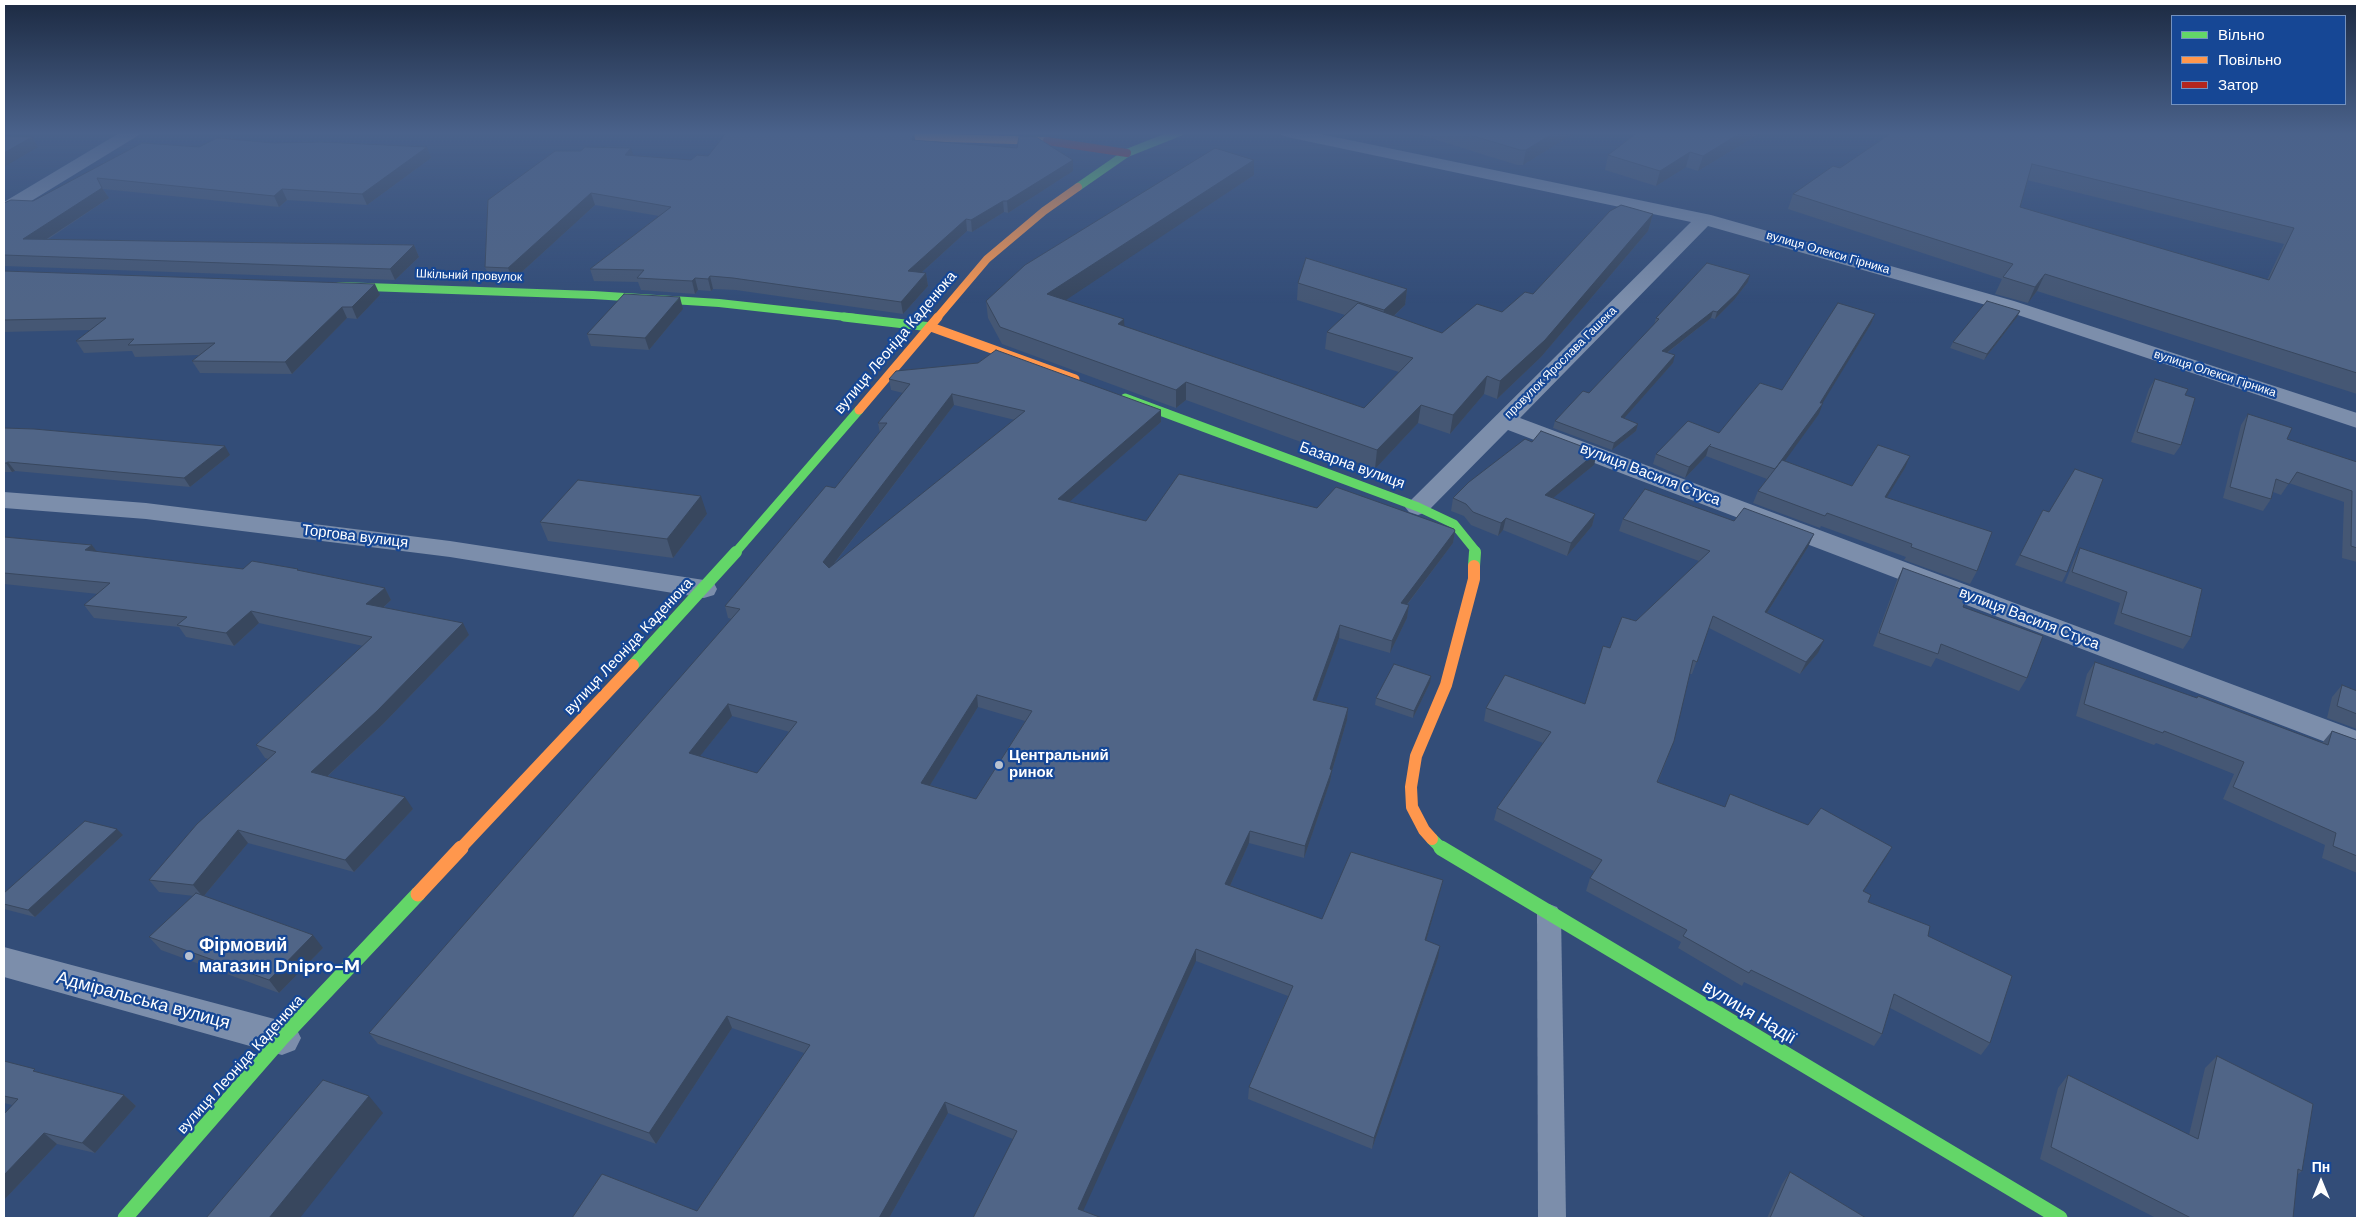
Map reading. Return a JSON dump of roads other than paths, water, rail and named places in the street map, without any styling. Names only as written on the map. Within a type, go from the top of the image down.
[{"type":"street","points":[[4,210],[39,189]]},
{"type":"street","name":"вулиця Леоніда Каденюка","points":[[125,1218],[282,1038],[704,588],[931,327],[987,259],[1044,210],[1075,189]]},
{"type":"street","name":"вулиця Олекси Гірника","points":[[1557,189],[1704,220],[1812,248],[2007,306],[2357,421]]},
{"type":"street","name":"провулок Ярослава Гашека","points":[[1418,507],[1704,220]]},
{"type":"street","name":"Шкільний провулок","points":[[323,285],[593,295],[719,303],[931,327]]},
{"type":"street","points":[[931,327],[1084,382]]},
{"type":"street","name":"Базарна вулиця","points":[[1111,392],[1418,507],[1454,524],[1475,550],[1474,578],[1446,685],[1416,756],[1411,787],[1412,807],[1424,830]]},
{"type":"street","name":"вулиця Василя Стуса","points":[[1504,420],[2357,743]]},
{"type":"street","name":"Торгова вулиця","points":[[4,500],[146,511],[450,549],[704,588]]},
{"type":"street","name":"вулиця Надії","points":[[1424,830],[1443,850],[2060,1218]]},
{"type":"street","name":"Адміральська вулиця","points":[[4,962],[282,1038]]},
{"type":"lane","points":[[1549,914],[1552,1218]]},
{"type":"place","name":"Центральний ринок","points":[[999,765]]},
{"type":"place","name":"Фірмовий магазин Dnipro-M","points":[[189,956]]}]
